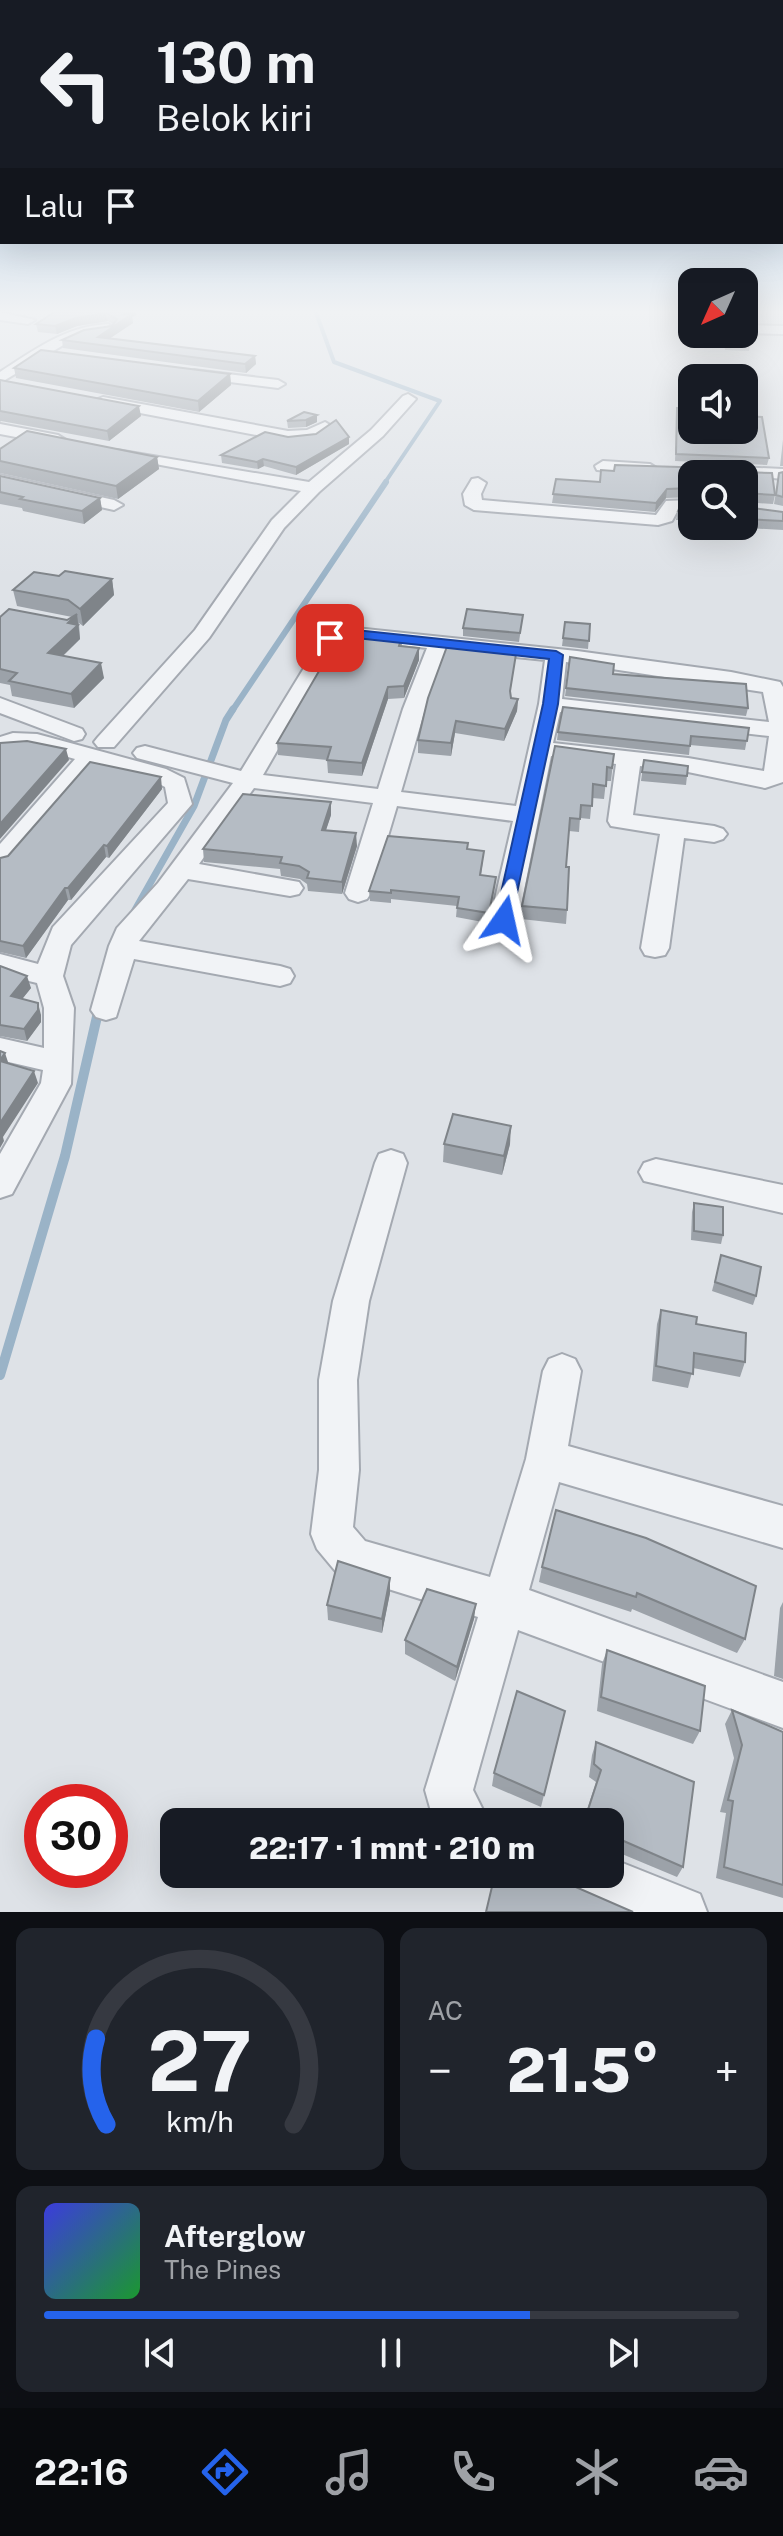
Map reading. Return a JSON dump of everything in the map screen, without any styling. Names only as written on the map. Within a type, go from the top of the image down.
[{"type":"street","points":[[93,399],[288,436],[310,435],[325,427]]},
{"type":"street","points":[[0,860],[202,634],[278,524],[313,488],[377,433],[408,399]]},
{"type":"street","points":[[0,429],[77,444]]},
{"type":"street","points":[[105,449],[313,488]]},
{"type":"street","points":[[603,466],[669,469]]},
{"type":"street","points":[[758,473],[783,474]]},
{"type":"street","points":[[0,480],[114,505]]},
{"type":"street","points":[[478,483],[472,494],[474,505],[511,510],[658,520],[666,517],[672,505],[678,505]]},
{"type":"street","points":[[106,1010],[127,935],[248,780],[330,638],[346,633],[556,655],[765,684],[775,691],[781,766],[773,779],[540,748]]},
{"type":"street","points":[[358,893],[414,709],[439,643]]},
{"type":"street","points":[[504,920],[550,704],[556,655]]},
{"type":"street","points":[[550,704],[780,730]]},
{"type":"street","points":[[0,705],[170,779],[176,783],[180,804],[63,933],[57,945],[49,976],[59,1008],[56,1084],[0,1184]]},
{"type":"street","points":[[0,746],[24,739],[195,766],[248,780],[528,815]]},
{"type":"street","points":[[629,758],[620,821],[714,834]]},
{"type":"street","points":[[655,948],[673,828]]},
{"type":"street","points":[[180,869],[290,888]]},
{"type":"street","points":[[123,946],[157,956],[280,976]]},
{"type":"street","points":[[0,964],[49,976]]},
{"type":"street","points":[[0,1049],[59,1063]]},
{"type":"street","points":[[391,1163],[351,1301],[344,1342],[336,1416],[339,1470],[332,1534],[340,1548],[352,1558],[504,1603],[783,1705]]},
{"type":"street","points":[[656,1172],[783,1199]]},
{"type":"street","points":[[453,1808],[449,1790],[546,1459],[562,1371]]},
{"type":"street","points":[[546,1459],[783,1527]]},
{"type":"street","points":[[622,1888],[682,1912]]},
{"type":"building","points":[[0,399],[103,399],[139,406],[107,431],[0,411]]},
{"type":"building","points":[[677,408],[678,444],[758,444],[758,417],[762,417],[769,458],[676,454]]},
{"type":"building","points":[[304,412],[317,415],[306,420],[287,421]]},
{"type":"building","points":[[336,420],[349,437],[296,467],[263,459],[257,462],[221,455],[265,432],[288,437],[316,434]]},
{"type":"building","points":[[27,431],[157,457],[116,486],[0,461],[0,449]]},
{"type":"building","points":[[615,465],[678,467],[678,489],[667,489],[656,503],[553,494],[556,479],[600,482],[601,470],[614,471]]},
{"type":"building","points":[[758,472],[772,473],[775,495],[758,494]]},
{"type":"building","points":[[783,472],[783,497],[776,495],[779,473]]},
{"type":"building","points":[[0,476],[100,498],[82,511],[20,499],[23,497],[0,492]]},
{"type":"building","points":[[758,509],[783,512],[783,521],[758,520]]},
{"type":"building","points":[[65,571],[112,579],[80,609],[68,600],[13,590],[34,572],[59,576]]},
{"type":"building","points":[[9,609],[67,620],[77,614],[68,623],[78,625],[48,653],[101,663],[71,694],[9,681],[17,673],[0,669],[0,617]]},
{"type":"building","points":[[467,609],[523,615],[520,633],[463,628]]},
{"type":"building","points":[[565,622],[590,624],[589,641],[563,638]]},
{"type":"building","points":[[343,630],[402,636],[399,646],[419,648],[404,686],[388,687],[362,763],[327,760],[331,747],[277,743]]},
{"type":"building","points":[[449,641],[517,648],[510,691],[511,698],[518,699],[505,729],[456,721],[451,743],[418,740],[428,698]]},
{"type":"building","points":[[570,657],[614,664],[613,674],[746,684],[748,708],[566,688]]},
{"type":"building","points":[[563,707],[749,728],[747,741],[691,736],[690,746],[558,732]]},
{"type":"building","points":[[27,741],[66,749],[0,824],[0,743]]},
{"type":"building","points":[[555,746],[614,754],[612,768],[607,767],[606,786],[593,784],[592,806],[581,805],[580,819],[570,818],[566,867],[569,867],[567,910],[522,906]]},
{"type":"building","points":[[644,760],[688,766],[687,776],[642,772]]},
{"type":"building","points":[[90,762],[161,777],[107,846],[104,845],[65,888],[23,946],[0,941],[0,858],[8,856]]},
{"type":"building","points":[[243,794],[331,802],[322,830],[356,833],[342,882],[307,878],[309,872],[299,866],[280,863],[282,857],[203,849]]},
{"type":"building","points":[[388,836],[468,843],[467,849],[484,851],[480,875],[496,877],[489,913],[457,908],[459,897],[391,890],[391,893],[369,891]]},
{"type":"building","points":[[0,966],[27,976],[11,996],[38,1003],[38,1010],[24,1029],[0,1025]]},
{"type":"building","points":[[0,1061],[34,1071],[0,1123]]},
{"type":"building","points":[[453,1114],[511,1126],[504,1156],[444,1144]]},
{"type":"building","points":[[694,1203],[723,1207],[723,1235],[694,1231]]},
{"type":"building","points":[[721,1255],[761,1267],[756,1296],[715,1282]]},
{"type":"building","points":[[661,1310],[697,1317],[696,1324],[746,1333],[745,1362],[694,1353],[693,1374],[656,1366]]},
{"type":"building","points":[[556,1510],[646,1538],[756,1586],[745,1639],[637,1593],[636,1597],[542,1567]]},
{"type":"building","points":[[338,1561],[390,1578],[382,1619],[327,1605]]},
{"type":"building","points":[[427,1589],[476,1604],[457,1667],[405,1640]]},
{"type":"building","points":[[607,1650],[705,1686],[700,1731],[601,1697]]},
{"type":"building","points":[[517,1691],[565,1711],[544,1795],[494,1773]]},
{"type":"building","points":[[732,1710],[783,1732],[783,1885],[724,1867],[733,1801],[728,1800],[742,1745]]},
{"type":"building","points":[[596,1742],[694,1782],[683,1867],[624,1841],[624,1808],[589,1808],[601,1770],[594,1764]]},
{"type":"building","points":[[492,1888],[578,1888],[633,1912],[486,1912]]},
{"type":"waterway","points":[[384,484],[440,401],[435,399]]},
{"type":"waterway","points":[[232,711],[386,482]]},
{"type":"waterway","points":[[135,910],[194,806],[233,709]]},
{"type":"waterway","points":[[0,1375],[65,1156],[99,1008]]},
{"type":"route","points":[[330,638],[346,633],[556,655],[550,704],[504,920]]}]
